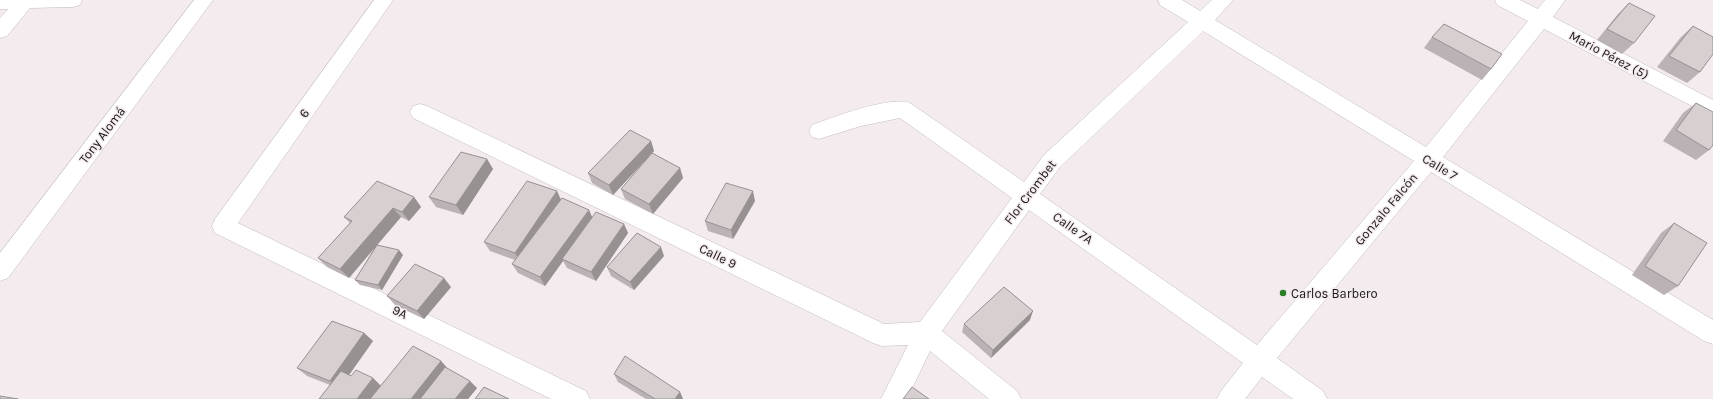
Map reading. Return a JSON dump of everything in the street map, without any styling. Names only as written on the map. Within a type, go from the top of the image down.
[{"type":"street","points":[[0,2],[72,0]]},
{"type":"street","name":"Tony Alomá","points":[[0,271],[204,0]]},
{"type":"street","name":"6","points":[[223,226],[384,0]]},
{"type":"street","name":"Calle 7","points":[[1167,0],[1713,333]]},
{"type":"street","name":"Flor Crombet","points":[[894,399],[926,333],[1052,161],[1224,0]]},
{"type":"street","name":"Mario Pérez (5)","points":[[1504,0],[1713,110]]},
{"type":"street","name":"Gonzalo Falcón","points":[[1230,399],[1260,360],[1428,160],[1556,0]]},
{"type":"street","points":[[0,31],[26,1]]},
{"type":"street","name":"Calle 7A","points":[[819,131],[841,122],[874,113],[904,109],[1314,399]]},
{"type":"street","name":"Calle 9","points":[[420,112],[882,335],[926,333]]},
{"type":"street","name":"9A","points":[[223,226],[577,399]]},
{"type":"street","points":[[926,333],[1008,399]]},
{"type":"building","points":[[1629,3],[1655,16],[1634,43],[1607,29]]},
{"type":"building","points":[[1444,24],[1502,54],[1491,69],[1432,37]]},
{"type":"building","points":[[1693,26],[1713,37],[1713,54],[1700,72],[1669,56]]},
{"type":"building","points":[[1696,103],[1713,112],[1713,145],[1709,150],[1676,130]]},
{"type":"building","points":[[630,130],[651,141],[609,185],[588,173]]},
{"type":"building","points":[[461,152],[487,159],[456,205],[429,197]]},
{"type":"building","points":[[652,153],[680,168],[649,204],[621,189]]},
{"type":"building","points":[[377,181],[414,197],[402,212],[393,208],[340,269],[318,258],[352,221],[344,217]]},
{"type":"building","points":[[527,181],[557,191],[515,253],[484,242]]},
{"type":"building","points":[[726,183],[753,191],[731,230],[705,221]]},
{"type":"building","points":[[562,198],[589,210],[540,277],[512,264]]},
{"type":"building","points":[[596,212],[624,224],[591,272],[562,259]]},
{"type":"building","points":[[1674,223],[1707,243],[1678,286],[1645,266]]},
{"type":"building","points":[[637,233],[661,247],[630,282],[607,267]]},
{"type":"building","points":[[377,245],[399,250],[378,285],[355,280]]},
{"type":"building","points":[[415,264],[444,278],[417,311],[387,296]]},
{"type":"building","points":[[1004,287],[1033,311],[993,350],[964,324]]},
{"type":"building","points":[[332,321],[364,333],[330,381],[297,368]]},
{"type":"building","points":[[413,346],[441,361],[411,399],[370,399]]},
{"type":"building","points":[[625,356],[680,392],[675,399],[655,399],[614,374]]},
{"type":"building","points":[[445,367],[470,381],[455,399],[420,399]]},
{"type":"building","points":[[356,370],[373,378],[357,399],[319,399],[341,371],[351,376]]},
{"type":"building","points":[[484,387],[509,399],[475,399]]},
{"type":"building","points":[[912,387],[929,399],[903,399]]},
{"type":"building","points":[[0,396],[18,399],[0,399]]},
{"type":"place","name":"Carlos Barbero","points":[[1283,293]]}]
